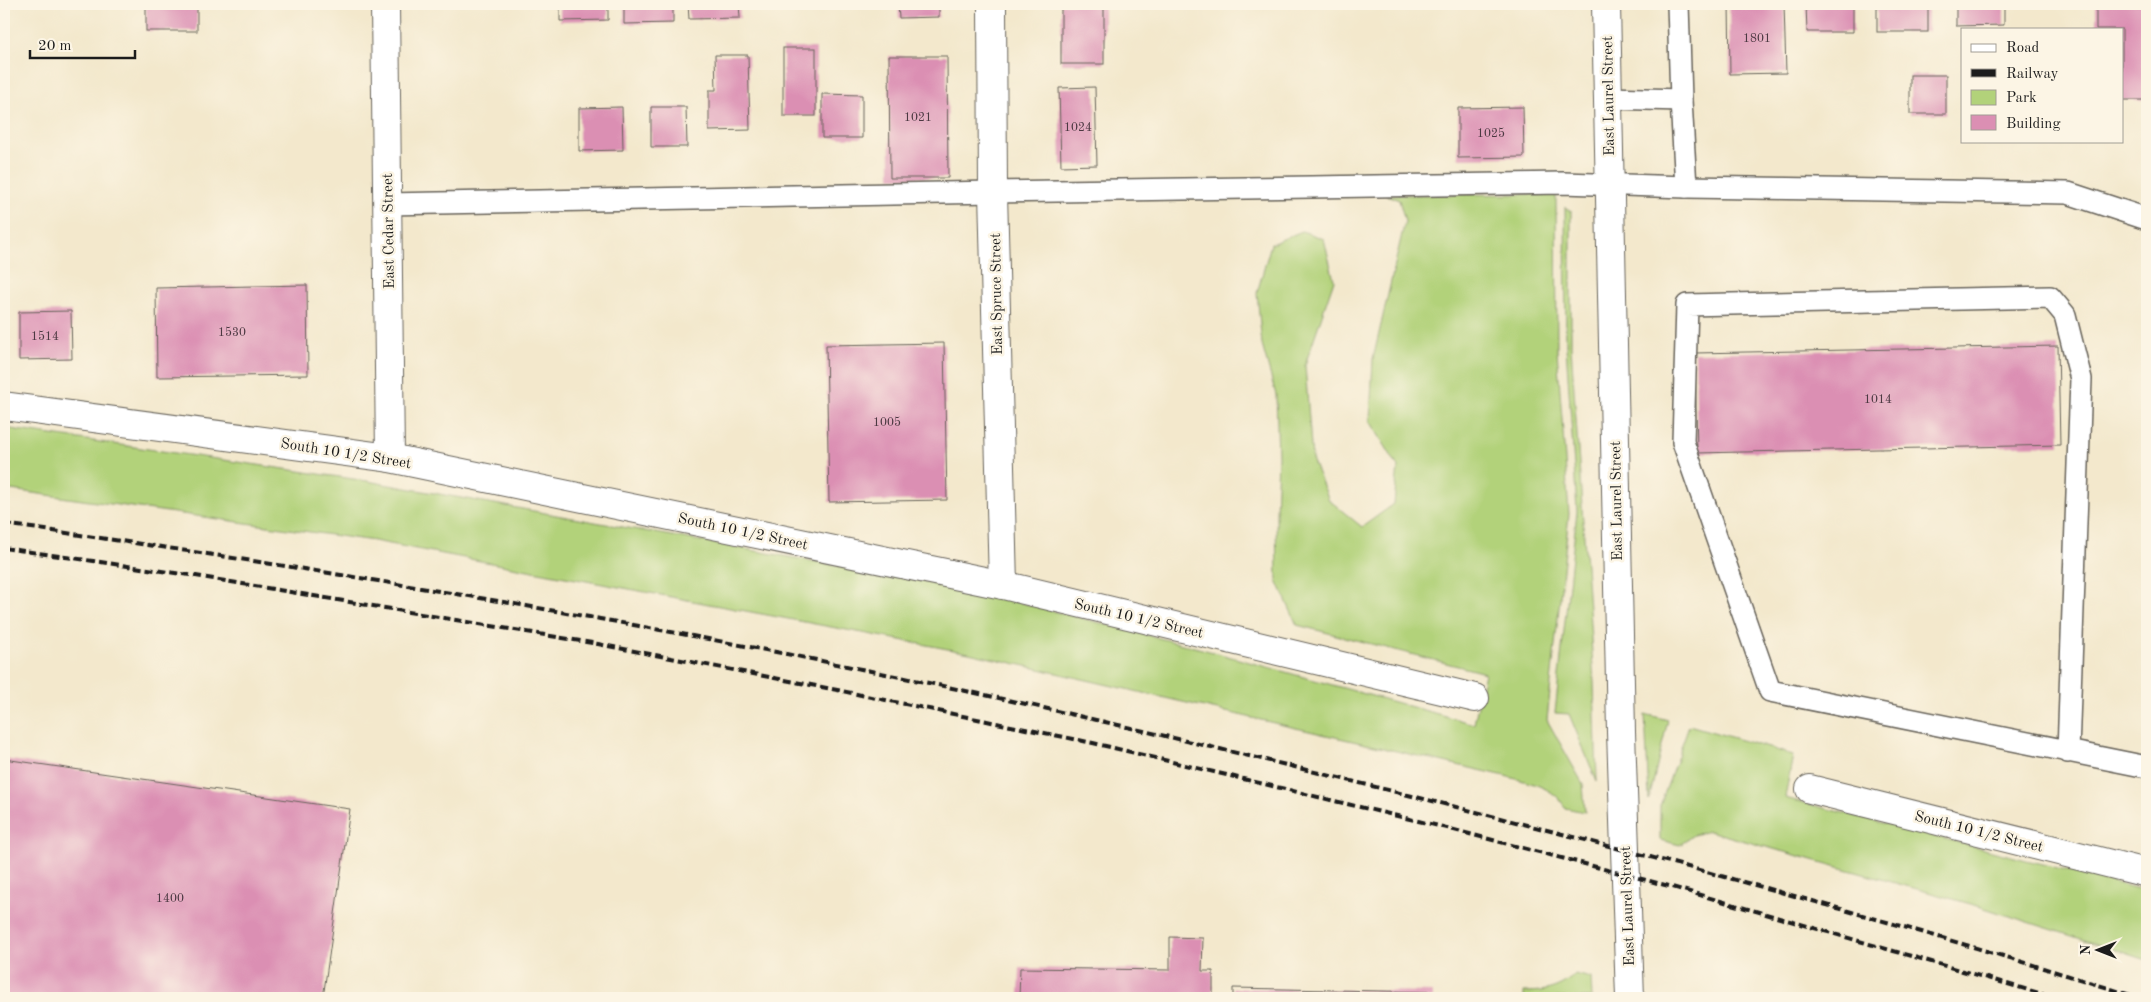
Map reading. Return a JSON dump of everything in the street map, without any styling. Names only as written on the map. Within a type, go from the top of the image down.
[{"type":"street","name":"East Cedar Street","points":[[385,4],[390,458]]},
{"type":"street","name":"East Spruce Street","points":[[992,4],[994,192],[1003,585]]},
{"type":"street","name":"East Laurel Street","points":[[1606,4],[1621,732],[1630,998]]},
{"type":"street","name":"South 10 1/2 Street","points":[[4,406],[390,458],[1003,585],[1475,698]]},
{"type":"street","name":"South 10 1/2 Street","points":[[1810,788],[2147,873]]},
{"type":"lane","points":[[1678,4],[1686,187]]},
{"type":"lane","points":[[1608,98],[1681,100]]},
{"type":"lane","points":[[388,204],[994,192],[1610,184],[1686,187],[2068,193],[2147,219]]},
{"type":"lane","points":[[2068,752],[2081,379],[2065,315],[2050,296],[1687,305],[1683,442],[1770,691],[2068,752],[2147,767]]},
{"type":"green space","points":[[1556,194],[1557,350],[1569,514],[1547,720],[1583,784],[1585,812],[1565,808],[1554,795],[1539,786],[1505,776],[969,653],[374,541],[4,489],[4,428],[367,481],[967,589],[1202,649],[1474,724],[1485,673],[1297,625],[1277,580],[1276,515],[1278,457],[1276,395],[1262,345],[1257,293],[1271,244],[1302,231],[1324,239],[1334,280],[1305,365],[1312,459],[1329,500],[1362,527],[1394,504],[1398,467],[1370,421],[1373,359],[1405,221],[1399,200],[1386,195]]},
{"type":"green space","points":[[1565,207],[1571,210],[1571,346],[1594,682],[1597,782],[1569,714],[1555,713],[1577,511],[1566,346]]},
{"type":"green space","points":[[1645,714],[1668,720],[1649,800]]},
{"type":"green space","points":[[1689,725],[1793,755],[1785,798],[2147,891],[2147,960],[1978,906],[1709,831],[1693,835],[1680,845],[1660,840],[1660,806]]},
{"type":"green space","points":[[1575,974],[1591,978],[1592,998],[1524,998],[1524,992],[1551,989],[1564,983]]},
{"type":"building","points":[[146,4],[197,4],[197,31],[146,31]]},
{"type":"building","points":[[560,4],[608,4],[608,20],[560,21]]},
{"type":"building","points":[[624,4],[673,4],[673,23],[624,24]]},
{"type":"building","points":[[688,4],[739,4],[740,18],[689,19]]},
{"type":"building","points":[[898,4],[939,4],[939,17],[899,18]]},
{"type":"building","points":[[1061,4],[1104,4],[1104,64],[1061,64]]},
{"type":"building","points":[[1503,4],[1516,4],[1516,5],[1503,6]]},
{"type":"building","points":[[1729,4],[1784,4],[1786,73],[1730,74]]},
{"type":"building","points":[[1806,4],[1853,4],[1853,32],[1807,32]]},
{"type":"building","points":[[1877,4],[1928,4],[1928,32],[1877,32]]},
{"type":"building","points":[[1956,4],[2004,4],[2004,25],[1956,26]]},
{"type":"building","points":[[2096,4],[2147,4],[2147,100],[2124,100],[2124,28],[2096,28]]},
{"type":"building","points":[[783,48],[816,48],[816,116],[783,116]]},
{"type":"building","points":[[715,55],[748,55],[750,130],[709,131],[709,90],[716,90]]},
{"type":"building","points":[[889,56],[947,56],[948,178],[890,178]]},
{"type":"building","points":[[1910,75],[1946,75],[1946,114],[1910,114]]},
{"type":"building","points":[[1095,87],[1097,165],[1061,166],[1059,88]]},
{"type":"building","points":[[822,94],[862,95],[862,138],[822,138]]},
{"type":"building","points":[[622,107],[623,150],[579,151],[579,108]]},
{"type":"building","points":[[651,107],[686,107],[687,147],[651,147]]},
{"type":"building","points":[[1523,107],[1524,157],[1458,158],[1458,108]]},
{"type":"building","points":[[307,285],[308,375],[157,377],[156,288]]},
{"type":"building","points":[[71,311],[72,359],[19,360],[19,312]]},
{"type":"building","points":[[944,343],[947,500],[829,502],[826,345]]},
{"type":"building","points":[[2058,346],[2060,445],[1697,453],[1695,353]]},
{"type":"building","points":[[4,759],[350,809],[323,998],[4,998]]},
{"type":"building","points":[[1170,937],[1203,938],[1202,971],[1213,971],[1213,998],[1019,998],[1020,968],[1170,970]]},
{"type":"building","points":[[1233,988],[1433,992],[1433,998],[1233,998]]},
{"type":"railway","points":[[4,524],[219,556],[541,608],[861,669],[998,698],[1272,762],[1592,842],[1867,916],[2140,998]]},
{"type":"railway","points":[[4,548],[196,576],[598,644],[842,691],[1093,743],[1439,826],[1669,886],[2056,998]]}]
